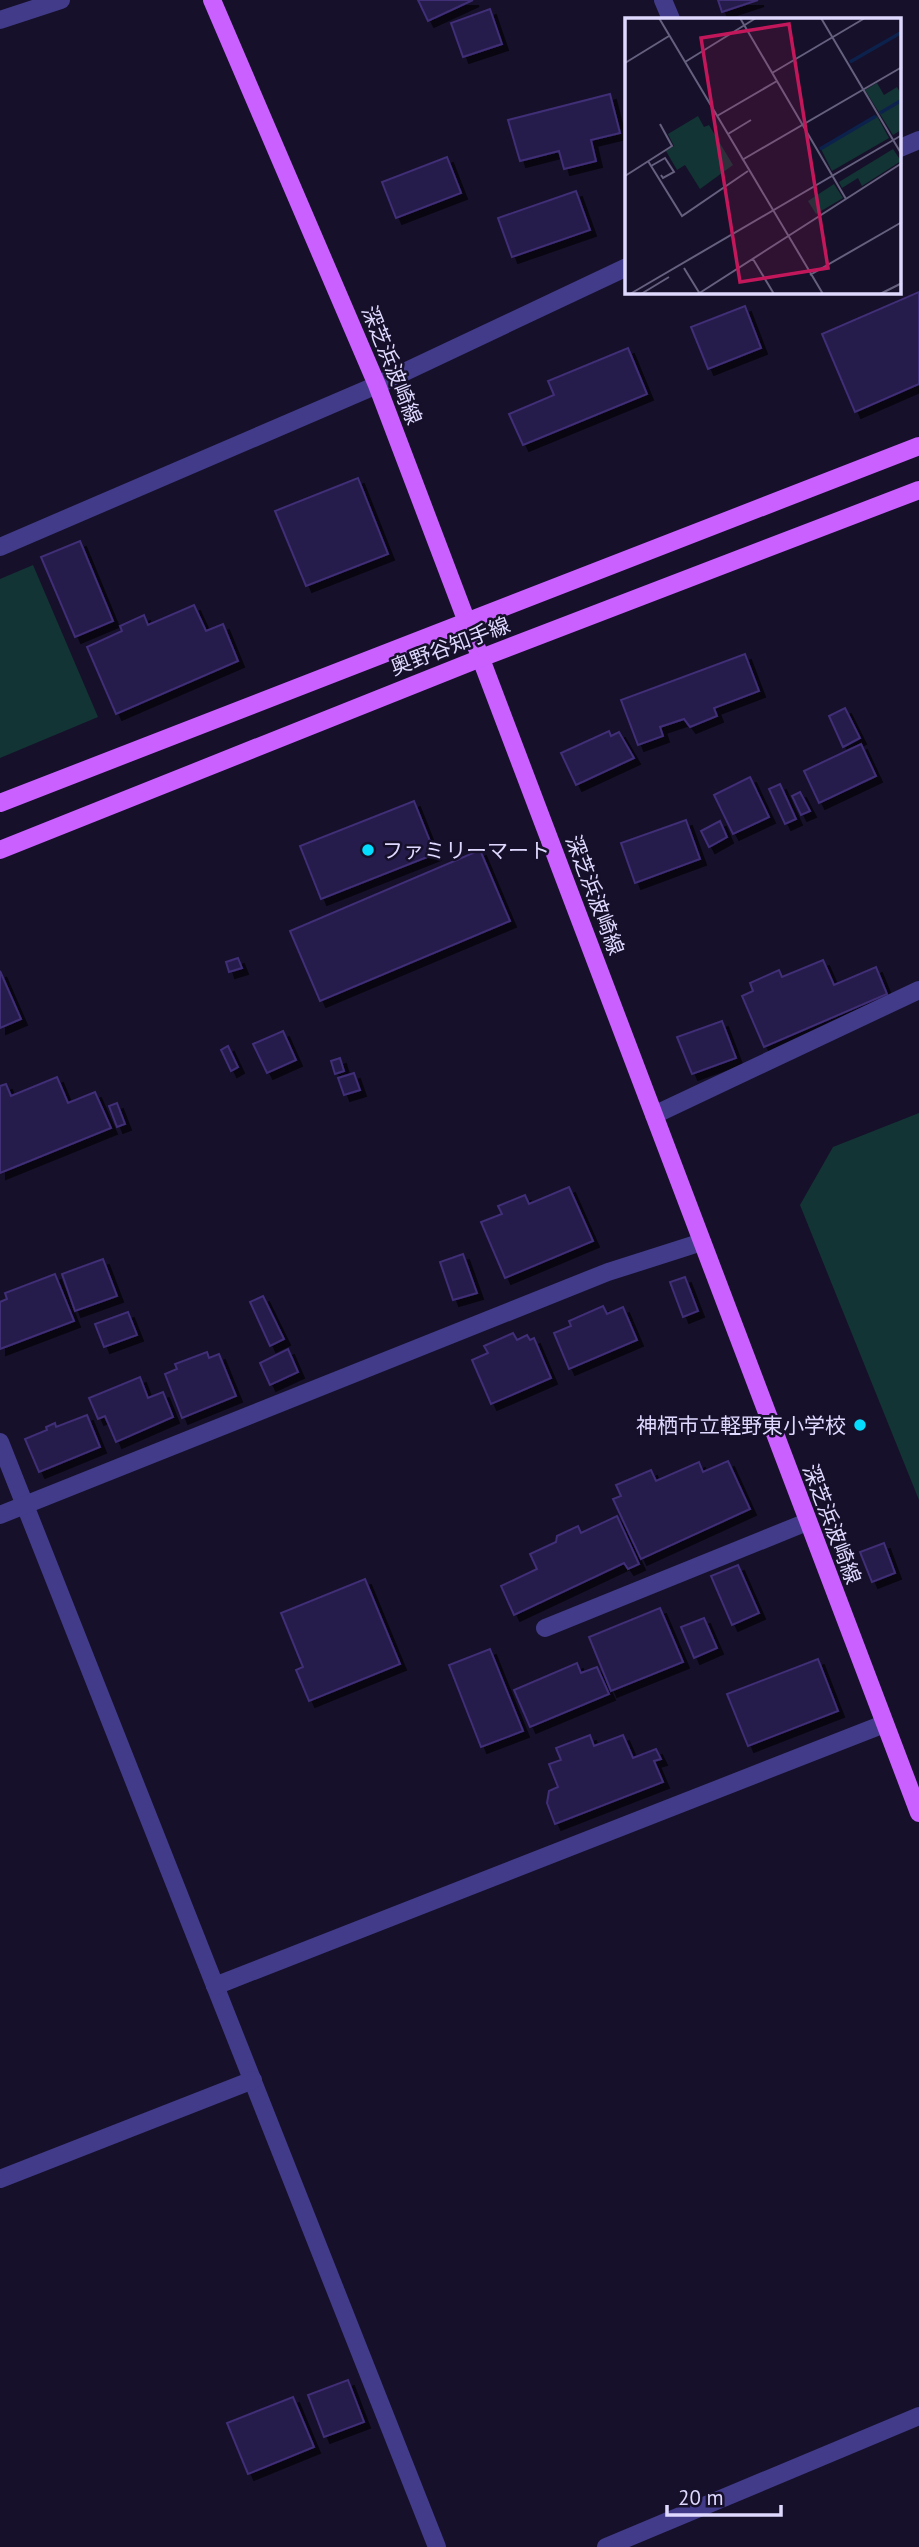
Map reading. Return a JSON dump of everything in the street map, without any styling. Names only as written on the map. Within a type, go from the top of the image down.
[{"type":"main road","name":"深芝浜波崎線","points":[[212,0],[377,385],[919,1813]]},
{"type":"main road","name":"奥野谷知手線","points":[[0,803],[919,446]]},
{"type":"main road","name":"奥野谷知手線","points":[[0,850],[481,658],[919,490]]},
{"type":"street","points":[[0,20],[61,0]]},
{"type":"street","points":[[663,0],[671,18]]},
{"type":"street","points":[[902,147],[919,140]]},
{"type":"street","points":[[0,547],[377,385],[625,268]]},
{"type":"street","points":[[654,1115],[919,990]]},
{"type":"street","points":[[0,1515],[608,1272],[702,1242]]},
{"type":"street","points":[[0,1442],[437,2547]]},
{"type":"street","points":[[545,1628],[807,1522]]},
{"type":"street","points":[[215,1986],[884,1724]]},
{"type":"street","points":[[0,2179],[253,2080]]},
{"type":"street","points":[[606,2547],[919,2416]]},
{"type":"green space","points":[[33,565],[98,717],[0,758],[0,579]]},
{"type":"green space","points":[[919,1113],[919,1500],[800,1205],[833,1147]]},
{"type":"building","points":[[418,0],[473,0],[428,21]]},
{"type":"building","points":[[718,0],[758,0],[722,12]]},
{"type":"building","points":[[490,9],[502,44],[463,57],[451,23]]},
{"type":"building","points":[[610,94],[620,133],[591,140],[596,161],[564,169],[559,151],[520,161],[508,120]]},
{"type":"building","points":[[447,157],[461,193],[396,218],[382,182]]},
{"type":"building","points":[[576,191],[590,230],[512,257],[498,218]]},
{"type":"building","points":[[919,292],[919,384],[855,412],[822,334]]},
{"type":"building","points":[[745,306],[761,348],[708,369],[691,327]]},
{"type":"building","points":[[628,348],[647,394],[523,445],[509,414],[554,395],[548,381]]},
{"type":"building","points":[[358,478],[388,554],[306,586],[275,511]]},
{"type":"building","points":[[80,541],[113,621],[75,637],[41,557]]},
{"type":"building","points":[[194,605],[206,631],[223,624],[238,661],[116,714],[87,647],[122,631],[120,626],[144,615],[148,625]]},
{"type":"building","points":[[745,654],[759,691],[714,708],[717,716],[690,727],[684,719],[660,727],[663,736],[638,745],[621,700]]},
{"type":"building","points":[[845,708],[860,738],[843,747],[829,716]]},
{"type":"building","points":[[609,731],[611,736],[619,732],[634,758],[576,785],[561,753]]},
{"type":"building","points":[[861,744],[876,776],[819,803],[804,771]]},
{"type":"building","points":[[750,777],[769,817],[733,834],[714,795]]},
{"type":"building","points":[[780,784],[796,819],[785,824],[769,789]]},
{"type":"building","points":[[800,792],[810,811],[801,815],[792,796]]},
{"type":"building","name":"ファミリーマート","points":[[414,801],[435,854],[321,899],[300,846]]},
{"type":"building","points":[[686,820],[700,859],[635,883],[621,843]]},
{"type":"building","points":[[720,821],[727,837],[709,847],[701,831]]},
{"type":"building","points":[[480,850],[510,921],[320,1001],[290,931]]},
{"type":"building","points":[[238,958],[242,968],[229,972],[226,962]]},
{"type":"building","points":[[823,960],[834,985],[876,967],[887,994],[764,1047],[742,996],[753,991],[750,983],[779,970],[782,977]]},
{"type":"building","points":[[0,971],[21,1019],[0,1028]]},
{"type":"building","points":[[722,1021],[736,1058],[692,1074],[677,1037]]},
{"type":"building","points":[[283,1031],[296,1060],[267,1073],[253,1044]]},
{"type":"building","points":[[228,1046],[238,1067],[231,1071],[221,1050]]},
{"type":"building","points":[[340,1058],[344,1071],[335,1074],[331,1061]]},
{"type":"building","points":[[354,1073],[360,1090],[344,1095],[338,1078]]},
{"type":"building","points":[[57,1077],[68,1103],[95,1092],[111,1128],[0,1173],[0,1086],[6,1084],[11,1096]]},
{"type":"building","points":[[117,1103],[125,1124],[117,1127],[109,1106]]},
{"type":"building","points":[[569,1187],[593,1241],[505,1278],[481,1222],[502,1214],[498,1206],[525,1195],[529,1204]]},
{"type":"building","points":[[463,1254],[477,1293],[453,1300],[440,1262]]},
{"type":"building","points":[[103,1259],[117,1296],[75,1311],[62,1274]]},
{"type":"building","points":[[55,1274],[74,1321],[0,1349],[0,1302],[7,1299],[5,1293]]},
{"type":"building","points":[[685,1277],[698,1311],[683,1317],[670,1282]]},
{"type":"building","points":[[263,1296],[284,1339],[270,1346],[250,1302]]},
{"type":"building","points":[[603,1306],[607,1314],[623,1307],[637,1340],[569,1369],[554,1333],[571,1326],[569,1321]]},
{"type":"building","points":[[128,1312],[137,1335],[104,1347],[95,1324]]},
{"type":"building","points":[[513,1333],[517,1340],[527,1335],[530,1340],[534,1338],[551,1378],[491,1404],[472,1360],[488,1353],[484,1346]]},
{"type":"building","points":[[288,1349],[298,1372],[270,1385],[260,1363]]},
{"type":"building","points":[[207,1352],[209,1358],[219,1354],[236,1396],[182,1418],[165,1374],[177,1369],[175,1364]]},
{"type":"building","points":[[140,1377],[148,1398],[163,1392],[173,1417],[116,1442],[105,1416],[98,1419],[89,1398]]},
{"type":"building","points":[[87,1415],[100,1447],[39,1472],[25,1439],[47,1430],[46,1427],[55,1423],[56,1427]]},
{"type":"building","points":[[728,1461],[750,1509],[641,1559],[613,1499],[621,1496],[616,1485],[651,1470],[656,1481],[699,1462],[703,1472]]},
{"type":"building","points":[[617,1516],[639,1564],[628,1569],[624,1563],[514,1615],[501,1586],[537,1569],[530,1554],[556,1542],[557,1536],[578,1526],[581,1533]]},
{"type":"building","points":[[884,1543],[895,1573],[872,1582],[860,1552]]},
{"type":"building","points":[[738,1565],[759,1613],[732,1625],[711,1576]]},
{"type":"building","points":[[365,1579],[400,1664],[309,1701],[296,1670],[303,1667],[281,1613]]},
{"type":"building","points":[[660,1608],[683,1662],[611,1691],[589,1637]]},
{"type":"building","points":[[704,1618],[717,1648],[694,1658],[681,1627]]},
{"type":"building","points":[[490,1649],[523,1731],[481,1747],[449,1665]]},
{"type":"building","points":[[818,1659],[838,1711],[748,1746],[727,1694]]},
{"type":"building","points":[[577,1663],[581,1673],[597,1667],[609,1694],[530,1727],[514,1690]]},
{"type":"building","points":[[590,1735],[594,1746],[623,1735],[633,1758],[656,1749],[661,1759],[654,1761],[663,1782],[555,1824],[547,1803],[549,1791],[558,1787],[549,1764],[561,1760],[556,1748]]},
{"type":"building","points":[[348,2380],[364,2422],[324,2437],[308,2395]]},
{"type":"building","points":[[293,2397],[314,2447],[248,2474],[227,2423]]},
{"type":"place","name":"ファミリーマート","points":[[368,850]]},
{"type":"place","name":"神栖市立軽野東小学校","points":[[860,1425]]}]
